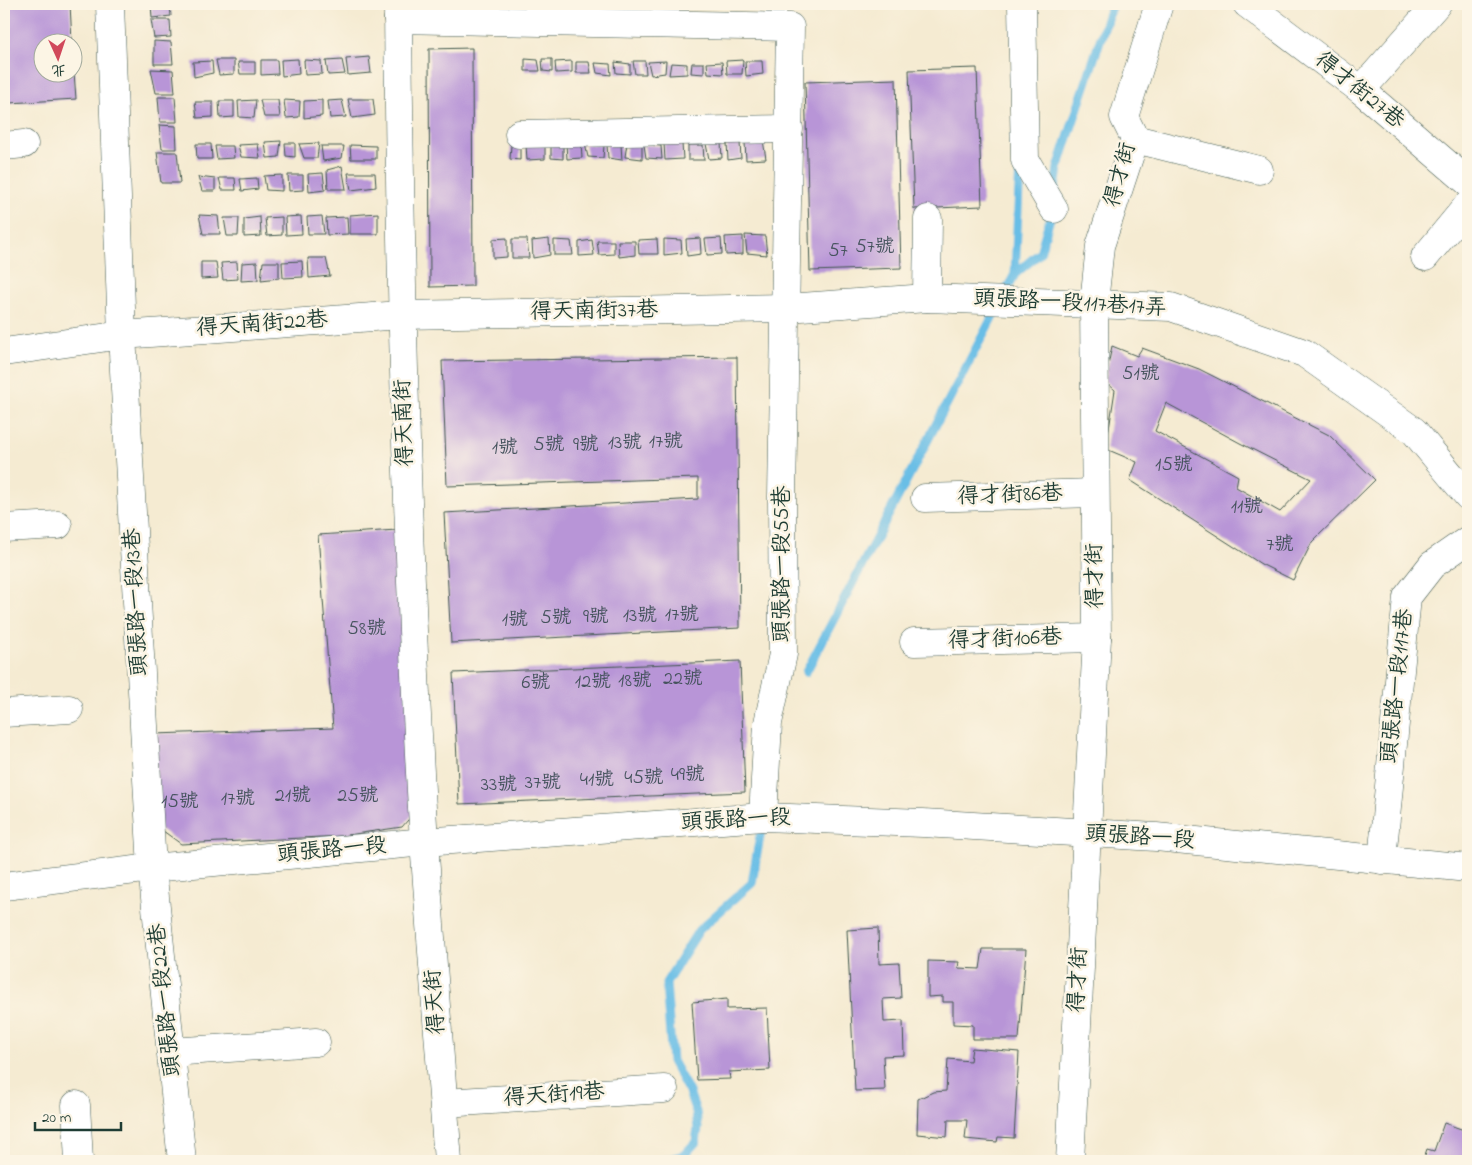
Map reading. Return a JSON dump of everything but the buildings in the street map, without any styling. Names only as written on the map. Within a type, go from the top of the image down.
[{"type":"street","name":"頭張路一段13巷","points":[[110,4],[122,335],[152,868]]},
{"type":"street","points":[[1022,4],[1024,160],[1054,209]]},
{"type":"street","name":"得才街","points":[[1070,1161],[1097,638],[1094,493],[1094,303],[1100,246],[1135,139],[1124,117],[1159,4]]},
{"type":"street","name":"得才街27巷","points":[[1247,4],[1360,90],[1468,182]]},
{"type":"street","points":[[1360,90],[1437,4]]},
{"type":"street","points":[[398,11],[790,27],[787,308]]},
{"type":"street","name":"得天南街","points":[[398,11],[401,315],[424,842]]},
{"type":"street","points":[[519,134],[789,129]]},
{"type":"street","points":[[1135,139],[1259,170]]},
{"type":"street","points":[[1425,257],[1468,206]]},
{"type":"street","points":[[927,298],[928,219]]},
{"type":"street","name":"頭張路一段117巷17弄","points":[[880,303],[927,298],[1172,307],[1304,353],[1414,431],[1468,496]]},
{"type":"street","name":"得天南街37巷","points":[[401,315],[787,308],[880,303]]},
{"type":"street","name":"頭張路一段55巷","points":[[763,818],[768,723],[783,654],[782,496],[787,308]]},
{"type":"street","name":"得天南街22巷","points":[[4,352],[122,335],[401,315]]},
{"type":"street","name":"得才街86巷","points":[[925,498],[1094,493]]},
{"type":"street","points":[[4,528],[58,525]]},
{"type":"street","name":"頭張路一段117巷","points":[[1382,860],[1406,597],[1432,565],[1468,540]]},
{"type":"street","name":"得才街106巷","points":[[914,642],[1097,638]]},
{"type":"street","points":[[4,713],[69,709]]},
{"type":"street","name":"頭張路一段","points":[[4,886],[152,868],[424,842],[763,818],[923,822],[1086,834],[1156,837],[1468,868]]},
{"type":"street","name":"得天街","points":[[424,842],[448,1161]]},
{"type":"street","name":"頭張路一段22巷","points":[[152,868],[182,1161]]},
{"type":"street","points":[[171,1052],[316,1042]]},
{"type":"street","name":"得天街19巷","points":[[444,1103],[664,1089]]},
{"type":"street","points":[[76,1105],[79,1161]]},
{"type":"waterway","points":[[1054,196],[1058,168],[1112,4]]},
{"type":"waterway","points":[[806,672],[1015,274],[1020,166]]},
{"type":"waterway","points":[[1015,274],[1040,253],[1052,211]]},
{"type":"waterway","points":[[663,1161],[684,1155],[696,1142],[698,1128],[696,1112],[689,1092],[672,1061],[666,983],[699,930],[752,883],[762,824]]}]
